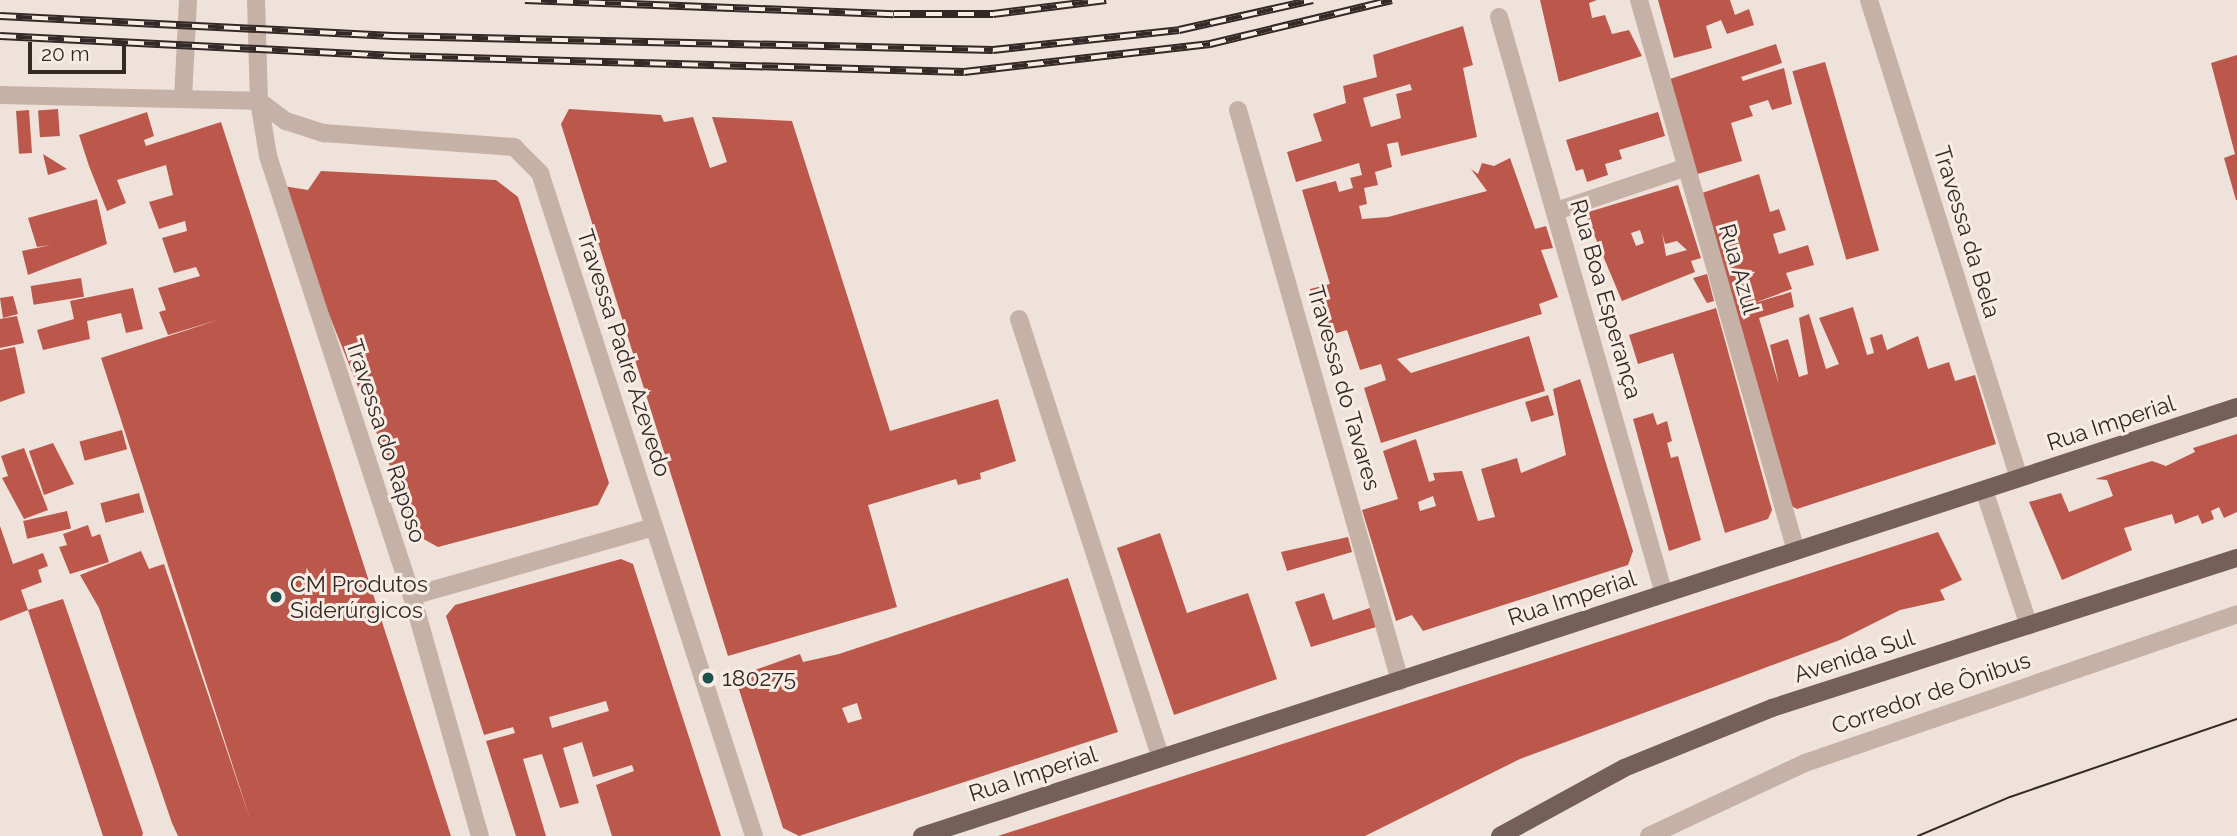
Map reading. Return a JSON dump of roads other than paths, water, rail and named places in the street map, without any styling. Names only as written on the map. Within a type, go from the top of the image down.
[{"type":"main road","name":"Rua Imperial","points":[[922,836],[2237,407]]},
{"type":"main road","name":"Avenida Sul","points":[[1500,836],[1624,768],[1772,708],[2237,558]]},
{"type":"street","points":[[183,99],[188,0]]},
{"type":"street","name":"Travessa do Raposo","points":[[256,0],[259,101],[288,226],[412,596],[480,836]]},
{"type":"street","name":"Rua Azul","points":[[1639,0],[1684,168],[1796,551]]},
{"type":"street","name":"Travessa da Bela","points":[[1869,0],[2020,478]]},
{"type":"street","name":"Rua Boa Esperança","points":[[1499,17],[1664,594]]},
{"type":"street","points":[[0,95],[259,101]]},
{"type":"street","name":"Travessa Padre Azevedo","points":[[259,101],[304,129],[500,144],[526,154],[540,173],[754,836]]},
{"type":"street","name":"Travessa do Tavares","points":[[1238,110],[1400,681]]},
{"type":"street","points":[[1556,211],[1684,168]]},
{"type":"street","points":[[1019,319],[1161,758]]},
{"type":"street","points":[[1984,490],[2029,626]]},
{"type":"street","points":[[412,596],[654,527]]},
{"type":"street","name":"Corredor de Ônibus","points":[[1648,836],[1805,762],[2237,614]]},
{"type":"tram line","points":[[1918,836],[2010,797],[2237,719]]},
{"type":"railway","points":[[525,0],[894,14],[993,14],[1106,0]]},
{"type":"railway","points":[[0,16],[392,36],[993,50],[1179,30],[1313,0]]},
{"type":"railway","points":[[0,36],[394,56],[964,72],[1210,44],[1392,0]]},
{"type":"place","name":"CM Produtos Siderúrgicos","points":[[276,597]]},
{"type":"place","name":"180275","points":[[708,678]]}]
